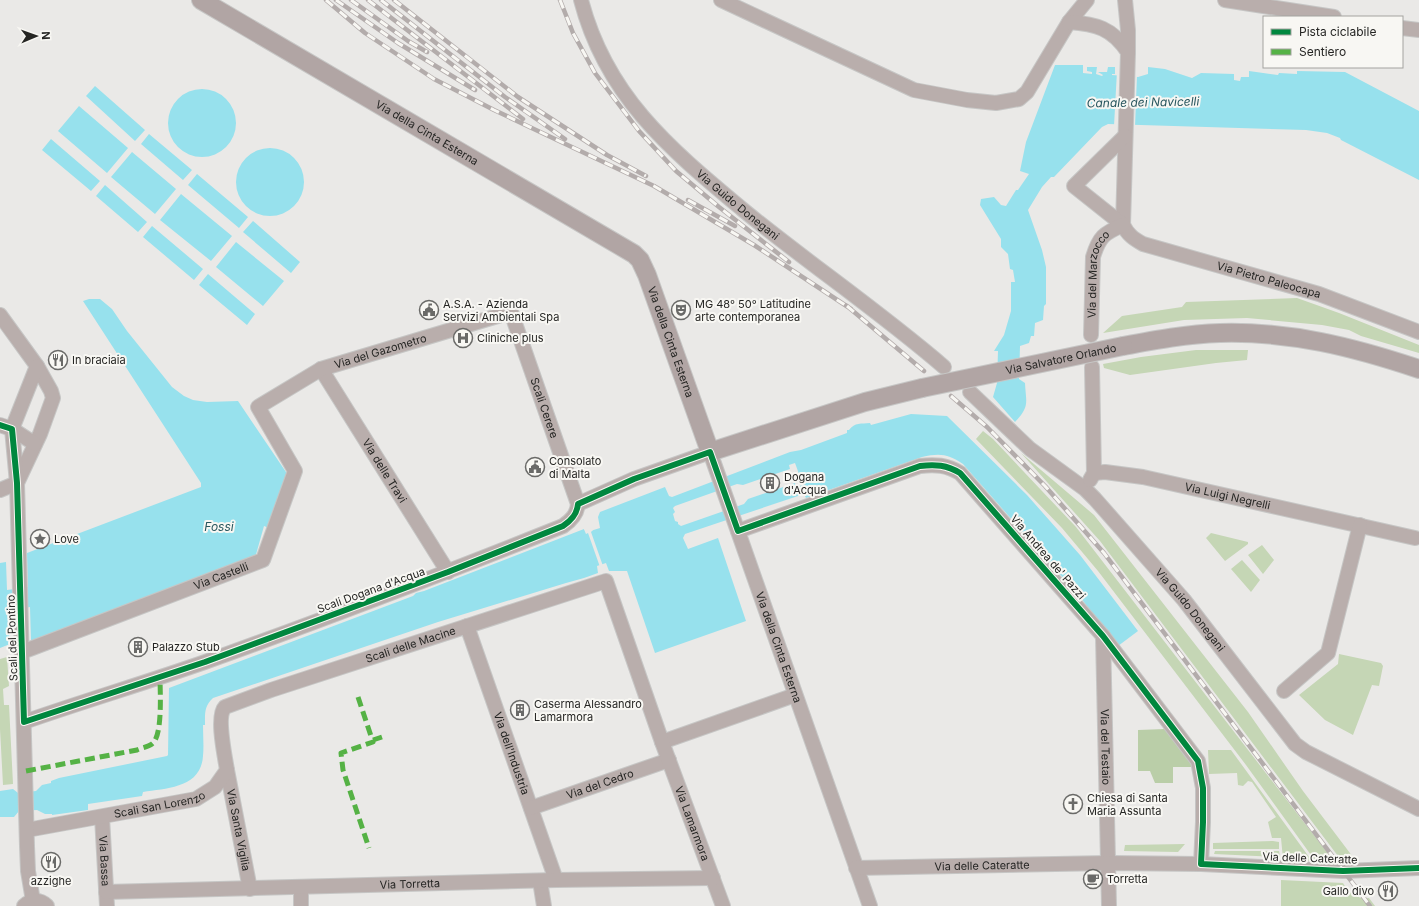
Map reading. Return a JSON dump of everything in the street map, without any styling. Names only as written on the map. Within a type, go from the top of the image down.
[{"type":"main road","name":"Via della Cinta Esterna","points":[[202,0],[634,254],[642,263],[647,275],[710,452]]},
{"type":"main road","name":"Via Salvatore Orlando","points":[[710,452],[892,394],[1123,346],[1202,334],[1263,334],[1298,338],[1337,345],[1376,355],[1419,369]]},
{"type":"street","name":"Via Guido Donegani","points":[[581,0],[592,35],[614,78],[633,106],[655,132],[690,165],[786,245],[897,327],[944,367]]},
{"type":"street","points":[[721,0],[914,90],[967,100],[989,102],[1019,99],[1027,92],[1069,22],[1087,0]]},
{"type":"street","name":"Via del Marzocco","points":[[1123,225],[1128,52],[1128,30],[1125,0]]},
{"type":"street","points":[[1225,0],[1328,16]]},
{"type":"street","points":[[1069,22],[1092,24],[1107,30],[1117,38],[1128,52]]},
{"type":"street","points":[[1403,28],[1419,30]]},
{"type":"street","name":"Via del Marzocco","points":[[1123,225],[1074,186],[1125,136]]},
{"type":"street","name":"Via del Marzocco","points":[[1091,335],[1092,262],[1095,251],[1105,234],[1123,225]]},
{"type":"street","name":"Via Pietro Paleocapa","points":[[1123,225],[1128,233],[1143,244],[1319,294],[1419,332]]},
{"type":"street","name":"Via del Gazometro","points":[[258,406],[321,369],[511,312]]},
{"type":"street","name":"Scali Cerere","points":[[511,312],[578,504]]},
{"type":"street","points":[[0,315],[37,366],[51,391],[53,398],[35,444],[17,483],[0,490]]},
{"type":"street","points":[[35,444],[6,427],[37,366]]},
{"type":"street","points":[[1085,489],[1094,473],[1092,367]]},
{"type":"street","name":"Via delle Travi","points":[[321,369],[448,572]]},
{"type":"street","name":"Via Guido Donegani","points":[[970,392],[1030,448],[1085,489],[1100,505],[1184,600],[1295,744],[1306,752],[1419,809]]},
{"type":"street","name":"Via Castelli","points":[[22,649],[263,560],[295,471],[258,406]]},
{"type":"street","name":"Scali del Pontino","points":[[6,427],[17,483],[27,813],[28,903]]},
{"type":"street","name":"Via della Cinta Esterna","points":[[710,452],[870,906]]},
{"type":"street","points":[[578,504],[634,479],[710,452]]},
{"type":"street","name":"Via Andrea de' Pazzi","points":[[738,531],[920,466],[931,464],[948,467],[960,473],[1103,636],[1198,761],[1203,788],[1201,864]]},
{"type":"street","name":"Via Luigi Negrelli","points":[[1094,473],[1104,472],[1143,477],[1415,538]]},
{"type":"street","name":"Scali Dogana d'Acqua","points":[[24,722],[205,662],[448,572],[563,526],[574,516],[578,510],[578,504]]},
{"type":"street","points":[[1284,691],[1328,653],[1360,525]]},
{"type":"street","name":"Scali delle Macine","points":[[227,770],[222,736],[221,715],[223,708],[606,581]]},
{"type":"street","name":"Via Lamarmora","points":[[606,581],[662,742],[723,906]]},
{"type":"street","name":"Via dell'Industria","points":[[467,626],[556,880]]},
{"type":"street","name":"Via del Testaio","points":[[1103,636],[1109,906]]},
{"type":"street","points":[[662,742],[795,695]]},
{"type":"street","name":"Via del Cedro","points":[[531,808],[669,760]]},
{"type":"street","name":"Scali San Lorenzo","points":[[27,830],[196,799],[215,787],[227,770]]},
{"type":"street","name":"Via Santa Vigilia","points":[[227,770],[250,889]]},
{"type":"street","name":"Via Bassa","points":[[102,817],[107,899]]},
{"type":"street","name":"Via delle Cateratte","points":[[856,868],[1108,863],[1201,864],[1343,871],[1419,868]]},
{"type":"street","name":"Via Torretta","points":[[107,899],[250,889],[556,880],[712,878]]},
{"type":"street","points":[[540,881],[544,906]]},
{"type":"street","points":[[301,888],[301,906]]},
{"type":"street","points":[[28,903],[42,902],[47,906]]},
{"type":"green space","points":[[1297,298],[1419,345],[1419,353],[1361,336],[1349,330],[1322,325],[1247,318],[1184,320],[1103,333],[1122,316],[1182,307],[1186,302]]},
{"type":"green space","points":[[1196,350],[1248,350],[1247,360],[1130,375],[1104,368],[1103,364],[1141,357]]},
{"type":"green space","points":[[983,431],[993,439],[1076,527],[1333,860],[1331,863],[1316,862],[1246,765],[1098,571],[1062,528],[976,439]]},
{"type":"green space","points":[[1021,453],[1094,515],[1248,712],[1303,791],[1359,865],[1344,864],[1100,541]]},
{"type":"green space","points":[[1211,533],[1248,542],[1248,544],[1225,561],[1206,538]]},
{"type":"green space","points":[[1262,545],[1274,560],[1263,574],[1248,555]]},
{"type":"green space","points":[[1242,560],[1260,580],[1251,592],[1231,569]]},
{"type":"green space","points":[[1339,654],[1381,663],[1383,666],[1379,686],[1372,685],[1353,735],[1325,720],[1299,695],[1338,664]]},
{"type":"green space","points":[[7,657],[9,686],[3,689],[4,705],[9,705],[13,784],[3,785],[0,729],[0,659]]},
{"type":"green space","points":[[1165,729],[1174,732],[1195,767],[1173,767],[1173,783],[1155,783],[1150,771],[1138,771],[1138,730]]},
{"type":"green space","points":[[1208,750],[1231,750],[1312,861],[1283,859],[1281,838],[1272,838],[1268,822],[1276,817],[1252,782],[1248,781],[1243,786],[1238,785],[1237,773],[1209,774]]},
{"type":"green space","points":[[1279,842],[1279,849],[1213,849],[1213,843]]},
{"type":"green space","points":[[1185,844],[1178,852],[1124,851],[1125,845]]},
{"type":"green space","points":[[1215,851],[1279,851],[1280,857],[1214,854]]},
{"type":"green space","points":[[1281,880],[1343,883],[1349,893],[1355,892],[1360,898],[1369,898],[1375,906],[1281,906]]},
{"type":"water","name":"Canale dei Navicelli","points":[[1055,65],[1083,65],[1083,73],[1092,74],[1092,72],[1087,71],[1087,67],[1097,67],[1096,74],[1102,76],[1103,75],[1098,72],[1107,72],[1108,67],[1115,67],[1115,74],[1112,75],[1138,77],[1148,74],[1148,67],[1165,69],[1192,78],[1201,73],[1234,74],[1234,80],[1240,81],[1241,77],[1249,77],[1249,71],[1278,75],[1279,73],[1297,74],[1297,71],[1345,72],[1419,111],[1419,180],[1341,140],[1340,138],[1327,133],[1306,130],[1108,124],[1102,127],[1054,177],[1051,177],[1042,187],[1028,210],[1042,250],[1046,267],[1046,304],[1044,306],[1043,320],[1035,323],[1034,336],[1031,336],[1029,343],[1020,346],[1019,379],[1025,383],[1026,404],[1020,417],[1015,422],[993,397],[997,383],[998,351],[994,351],[1004,335],[1011,311],[1011,282],[1015,282],[1013,270],[1010,269],[1008,254],[1001,247],[1001,239],[980,205],[981,199],[994,197],[1001,205],[1006,206],[1016,190],[1018,190],[1029,174],[1020,171],[1026,142]]},
{"type":"water","points":[[95,86],[145,130],[135,141],[86,96]]},
{"type":"water","points":[[202,89],[215,92],[226,99],[233,110],[236,123],[233,136],[226,147],[215,154],[202,157],[189,154],[178,147],[171,136],[168,123],[171,110],[178,99],[189,92]]},
{"type":"water","points":[[79,106],[128,148],[107,173],[58,131]]},
{"type":"water","points":[[149,134],[192,170],[183,180],[141,144]]},
{"type":"water","points":[[51,139],[100,181],[91,191],[42,150]]},
{"type":"water","points":[[270,148],[283,151],[294,158],[301,169],[304,182],[301,195],[294,206],[283,213],[270,216],[257,213],[246,206],[239,195],[236,182],[239,169],[246,158],[257,151]]},
{"type":"water","points":[[132,152],[176,189],[155,214],[111,177]]},
{"type":"water","points":[[197,174],[248,217],[239,228],[188,185]]},
{"type":"water","points":[[105,185],[147,222],[138,232],[96,196]]},
{"type":"water","points":[[181,194],[232,236],[211,261],[160,220]]},
{"type":"water","points":[[253,221],[300,262],[291,273],[243,232]]},
{"type":"water","points":[[152,226],[203,269],[194,280],[143,237]]},
{"type":"water","points":[[236,242],[284,281],[263,306],[216,267]]},
{"type":"water","points":[[208,274],[255,314],[247,325],[199,285]]},
{"type":"water","name":"Fossi","points":[[89,299],[100,299],[112,309],[127,331],[172,387],[184,396],[193,400],[207,402],[238,401],[288,475],[269,528],[264,526],[255,558],[31,641],[30,607],[7,611],[10,644],[0,648],[0,563],[6,562],[7,590],[28,587],[27,553],[201,487],[201,483],[83,301]]},
{"type":"water","points":[[911,414],[947,416],[1027,495],[1080,555],[1138,631],[1118,646],[1080,597],[963,464],[944,455],[928,456],[806,498],[804,494],[685,534],[683,538],[688,549],[718,538],[746,621],[655,653],[627,571],[609,571],[606,563],[597,566],[598,573],[584,578],[438,622],[213,698],[208,704],[205,714],[205,725],[203,725],[203,756],[201,767],[196,775],[181,784],[143,792],[142,796],[88,804],[88,810],[52,815],[45,814],[37,810],[19,811],[14,817],[0,817],[0,791],[13,789],[18,793],[36,791],[42,785],[51,783],[51,781],[59,778],[167,756],[169,688],[413,596],[416,593],[584,529],[587,532],[600,528],[598,517],[600,512],[665,487],[669,496],[672,497],[790,452],[801,450],[847,433],[847,430],[856,425],[870,423],[871,425]],"holes":[[[795,463],[803,485],[796,487],[795,483],[748,499],[744,504],[681,526],[675,521],[673,514],[675,512],[673,508],[675,506],[737,484],[743,485],[790,469],[789,465]]]},
{"type":"pier","points":[[1117,71],[1117,74],[1137,75],[1135,127],[1114,126]]},
{"type":"pier","points":[[583,527],[587,530],[593,528],[591,532],[603,566],[600,567],[588,533],[586,534]]},
{"type":"railway","points":[[326,0],[365,33],[434,79],[494,110],[654,186],[754,245],[851,309]]},
{"type":"railway","points":[[336,0],[398,43],[475,90]]},
{"type":"railway","points":[[351,0],[408,41],[427,52]]},
{"type":"railway","points":[[368,0],[523,119]]},
{"type":"railway","points":[[381,0],[505,97],[565,139]]},
{"type":"railway","points":[[394,0],[518,97],[607,155],[646,176]]},
{"type":"railway","points":[[560,0],[573,33],[595,73],[639,131],[676,171],[789,262]]},
{"type":"railway","points":[[688,200],[735,226]]},
{"type":"railway","points":[[847,306],[924,371]]},
{"type":"railway","points":[[951,396],[987,427],[1045,486],[1104,553],[1370,906]]},
{"type":"marked path","points":[[26,771],[137,750],[152,744],[156,739],[158,732],[160,677]]},
{"type":"marked path","points":[[358,697],[373,742],[341,753],[343,770],[369,848]]},
{"type":"marked path","points":[[373,740],[382,737]]},
{"type":"cycle path","points":[[0,425],[12,429],[17,483],[24,722],[205,662],[448,572],[563,526],[574,516],[578,504],[634,479],[710,452],[738,531],[920,466],[936,465],[950,468],[960,473],[1103,636],[1198,761],[1203,788],[1201,864],[1343,871],[1419,868]]},
{"type":"place","name":"A.S.A. - Azienda Servizi Ambientali Spa","points":[[429,310]]},
{"type":"place","name":"MG 48° 50° Latitudine arte contemporanea","points":[[681,310]]},
{"type":"place","name":"Cliniche plus","points":[[463,338]]},
{"type":"place","name":"In braciaia","points":[[58,360]]},
{"type":"place","name":"Consolato di Malta","points":[[535,467]]},
{"type":"place","name":"Dogana d'Acqua","points":[[770,483]]},
{"type":"place","name":"Love","points":[[40,539]]},
{"type":"place","name":"Palazzo Stub","points":[[138,647]]},
{"type":"place","name":"Caserma Alessandro Lamarmora","points":[[520,710]]},
{"type":"place","name":"Chiesa di Santa Maria Assunta","points":[[1073,804]]},
{"type":"place","name":"azzighe","points":[[51,862]]},
{"type":"place","name":"Torretta","points":[[1093,879]]},
{"type":"place","name":"Gallo divo","points":[[1388,891]]}]
